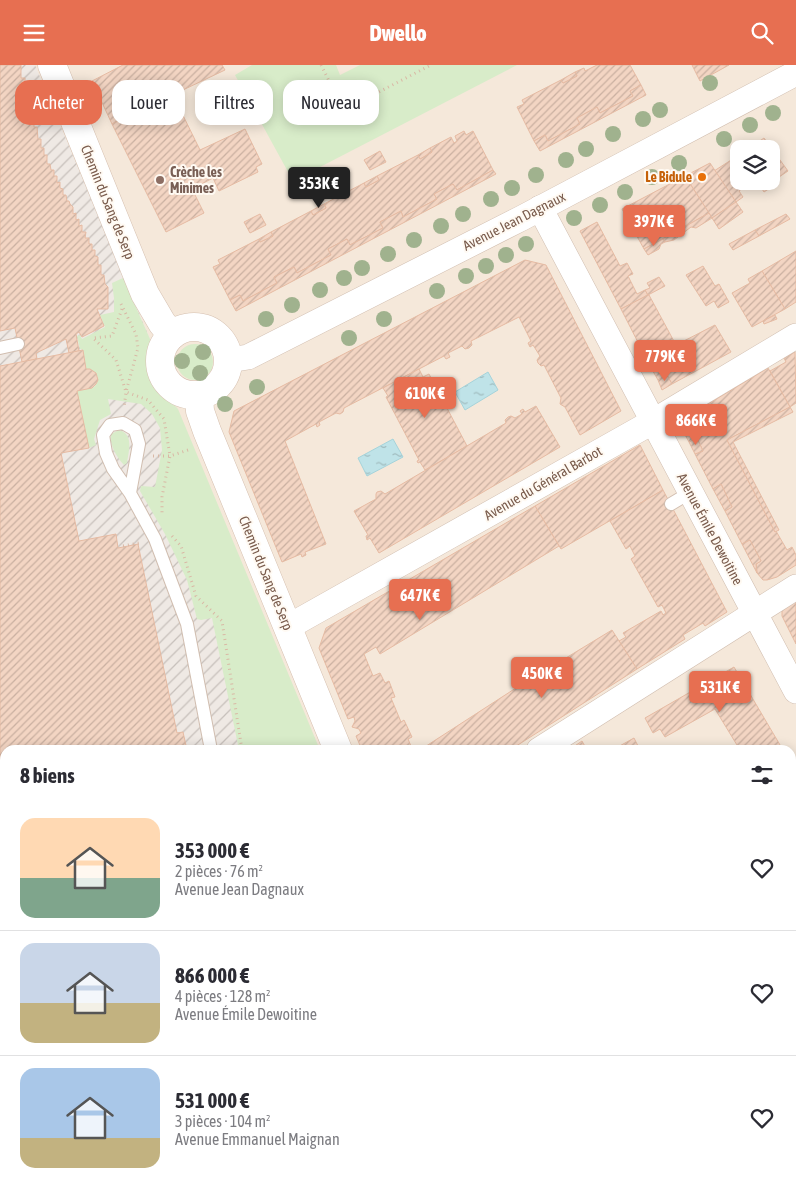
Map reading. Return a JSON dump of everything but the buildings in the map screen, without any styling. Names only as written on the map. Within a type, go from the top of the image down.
[{"type":"street","name":"Chemin du Sang de Serp","points":[[52,65],[145,293],[162,323],[172,335]]},
{"type":"street","name":"Avenue Jean Dagnaux","points":[[229,360],[248,357],[540,208],[796,73]]},
{"type":"street","name":"Avenue Émile Dewoitine","points":[[540,208],[654,421],[681,498],[755,614],[796,691]]},
{"type":"street","points":[[192,327],[204,328],[222,340],[229,360],[228,370],[224,379],[217,387],[199,395],[182,393],[173,388],[162,373],[160,356],[164,345],[172,335],[182,329],[192,327]]},
{"type":"street","name":"Avenue du Général Barbot","points":[[288,627],[654,421],[796,336]]},
{"type":"street","name":"Chemin du Sang de Serp","points":[[199,395],[200,411],[336,745]]},
{"type":"street","points":[[547,745],[796,587]]},
{"type":"lane","points":[[0,348],[18,344]]},
{"type":"lane","points":[[130,493],[139,444],[135,430],[123,423],[110,425],[103,435],[106,453],[113,469],[130,493],[155,539],[187,624],[210,745]]},
{"type":"path","points":[[321,65],[344,110],[431,65]]},
{"type":"path","points":[[120,300],[136,333],[138,348],[126,392],[123,423]]},
{"type":"path","points":[[123,309],[112,336],[93,338],[116,360],[126,392]]},
{"type":"path","points":[[126,392],[148,400],[164,419],[170,456],[162,497],[161,512],[165,519]]},
{"type":"path","points":[[138,454],[161,457],[184,452]]},
{"type":"path","points":[[171,535],[181,546],[196,596],[222,621],[242,745]]},
{"type":"shaded area","points":[[0,65],[796,65],[796,745],[0,745]]},
{"type":"shaded area","points":[[0,65],[35,65],[41,80],[15,80],[15,125],[60,125],[150,339],[151,347],[148,369],[151,377],[156,384],[318,745],[0,745]]},
{"type":"green space","points":[[252,65],[336,65],[340,75],[360,65],[517,65],[293,181],[262,125],[273,125],[273,80],[238,80],[235,75]]},
{"type":"green space","points":[[123,278],[150,339],[149,373],[155,385],[178,409],[318,745],[238,745],[212,618],[197,619],[187,580],[165,534],[140,491],[141,486],[155,487],[162,450],[160,428],[152,414],[141,404],[108,399],[111,414],[100,420],[94,439],[96,445],[89,448],[77,391],[94,387],[98,378],[93,371],[86,369],[83,350],[80,349],[77,336],[80,335],[82,339],[105,327],[100,315],[114,312],[112,283]]},
{"type":"green space","points":[[195,344],[202,345],[208,349],[212,355],[212,369],[208,375],[202,379],[195,380],[188,379],[182,375],[178,369],[177,362],[178,355],[182,349],[188,345]]},
{"type":"green space","points":[[119,430],[124,432],[129,439],[129,453],[127,463],[124,465],[116,455],[111,442],[111,434]]},
{"type":"water","points":[[488,372],[498,390],[465,410],[455,392]]},
{"type":"water","points":[[393,439],[403,457],[367,476],[358,458]]},
{"type":"place","name":"Le Bidule","points":[[702,177]]},
{"type":"place","name":"Crèche les Minimes","points":[[160,180]]}]
